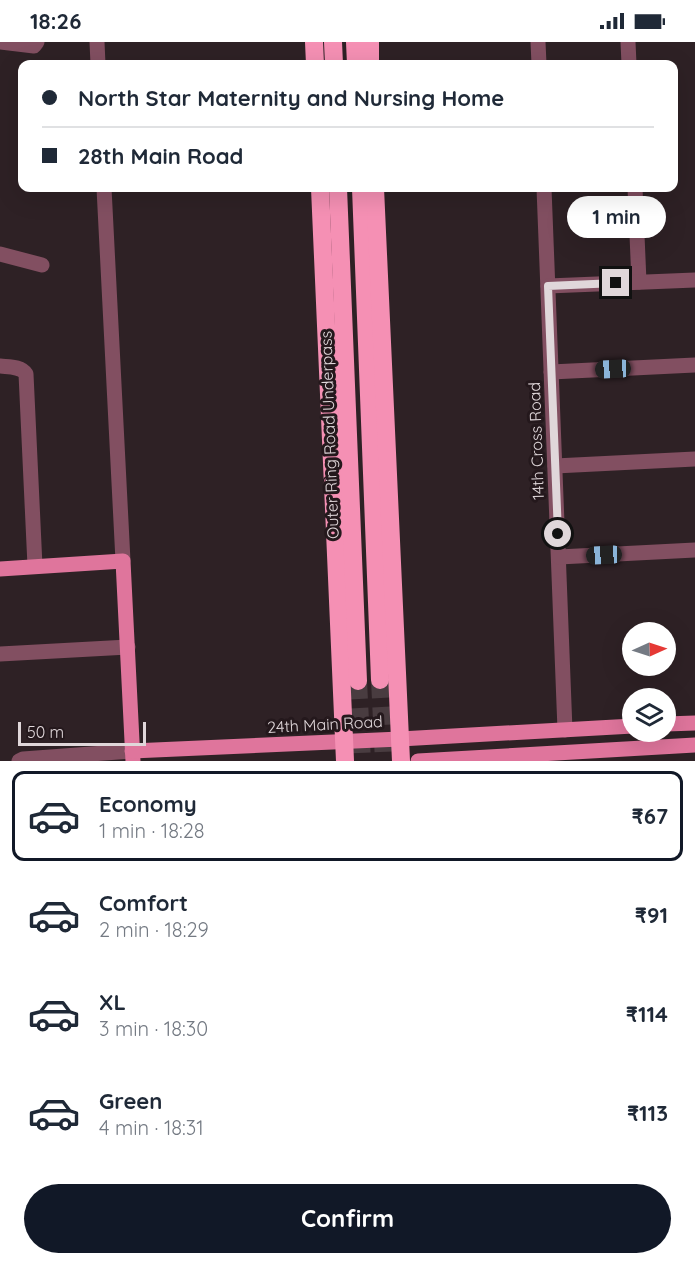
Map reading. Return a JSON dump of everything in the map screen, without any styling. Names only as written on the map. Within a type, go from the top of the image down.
[{"type":"highway","points":[[314,42],[315,60]]},
{"type":"highway","points":[[333,42],[334,60]]},
{"type":"highway","points":[[355,42],[356,60]]},
{"type":"highway","points":[[370,42],[370,60]]},
{"type":"highway","points":[[320,192],[345,761]]},
{"type":"highway","name":"Outer Ring Road Underpass","points":[[339,192],[358,681]]},
{"type":"highway","points":[[361,192],[380,680]]},
{"type":"highway","points":[[375,192],[401,761]]},
{"type":"main road","points":[[0,569],[123,561],[132,756]]},
{"type":"main road","points":[[676,724],[695,723]]},
{"type":"main road","name":"24th Main Road","points":[[132,756],[344,741],[622,727]]},
{"type":"main road","points":[[418,761],[541,758],[695,745]]},
{"type":"street","points":[[0,42],[34,46],[37,42]]},
{"type":"street","points":[[97,42],[98,60]]},
{"type":"street","points":[[538,42],[539,60]]},
{"type":"street","points":[[628,42],[629,60]]},
{"type":"street","points":[[104,192],[123,561]]},
{"type":"street","name":"14th Cross Road","points":[[544,192],[565,730]]},
{"type":"street","points":[[635,192],[639,282]]},
{"type":"street","points":[[0,254],[42,265]]},
{"type":"street","points":[[548,286],[695,279]]},
{"type":"street","points":[[551,372],[695,365]]},
{"type":"street","points":[[0,366],[19,368],[26,374],[35,566]]},
{"type":"street","points":[[555,466],[695,459]]},
{"type":"street","points":[[559,557],[695,550]]},
{"type":"street","points":[[0,654],[128,647]]},
{"type":"street","name":"24th Main Road","points":[[18,761],[132,756]]},
{"type":"tunnel","points":[[380,680],[384,761]]},
{"type":"tunnel","points":[[358,681],[362,761]]},
{"type":"route","points":[[558,534],[548,286],[616,283]]}]
